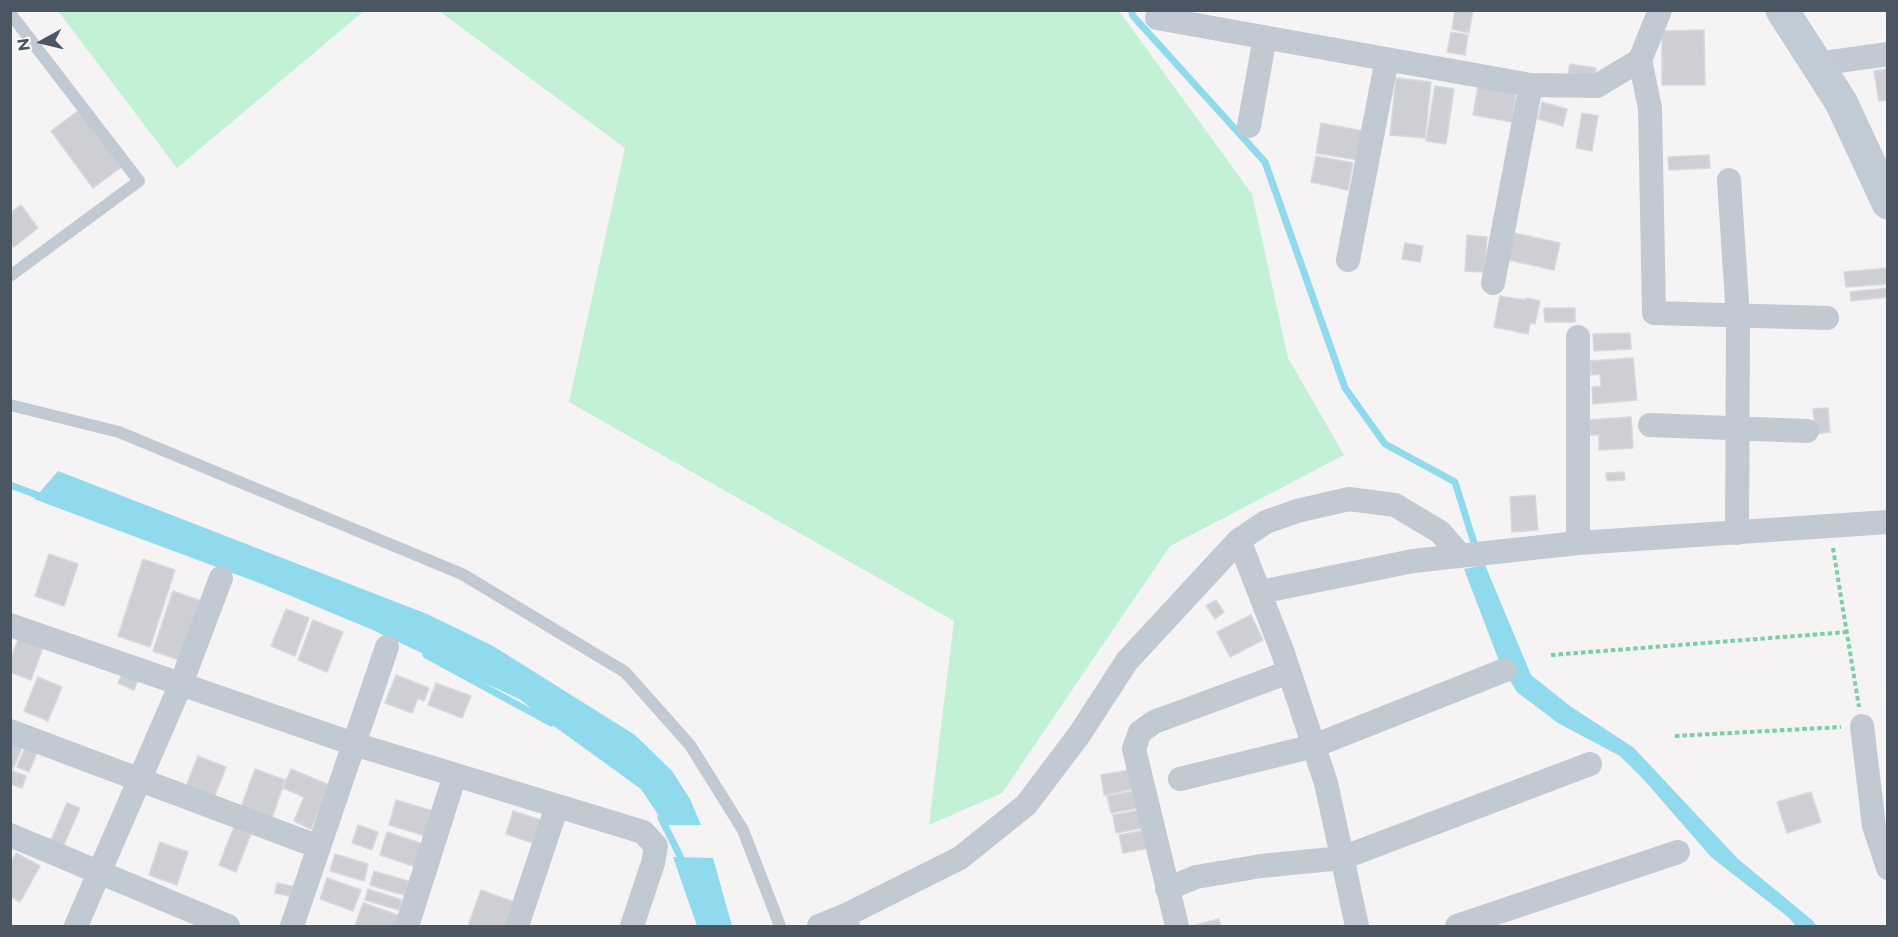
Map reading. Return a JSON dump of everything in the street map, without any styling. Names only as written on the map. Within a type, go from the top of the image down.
[{"type":"street","points":[[1660,10],[1640,60],[1650,108],[1654,313],[1827,318]]},
{"type":"street","points":[[1782,10],[1841,102],[1887,203]]},
{"type":"street","points":[[1157,18],[1531,85],[1597,86],[1640,60]]},
{"type":"street","points":[[1250,126],[1265,37]]},
{"type":"street","points":[[1817,64],[1887,54]]},
{"type":"street","points":[[1348,260],[1387,59]]},
{"type":"street","points":[[1493,283],[1531,85]]},
{"type":"street","points":[[1729,180],[1738,317],[1737,532]]},
{"type":"street","points":[[1578,337],[1578,543]]},
{"type":"street","points":[[1650,425],[1807,431]]},
{"type":"street","points":[[819,927],[846,921],[960,858],[1026,805],[1079,735],[1127,661],[1239,540],[1266,522],[1297,511],[1349,499],[1395,504],[1479,554]]},
{"type":"street","points":[[1260,592],[1413,561],[1578,543],[1887,522]]},
{"type":"street","points":[[1239,540],[1289,672],[1326,783],[1357,927]]},
{"type":"street","points":[[76,927],[181,684],[221,578]]},
{"type":"street","points":[[10,625],[354,744],[643,832],[656,846],[653,863],[632,927]]},
{"type":"street","points":[[292,927],[387,646]]},
{"type":"street","points":[[1180,779],[1314,746],[1505,670]]},
{"type":"street","points":[[1177,927],[1134,749],[1140,732],[1154,722],[1289,672]]},
{"type":"street","points":[[1862,726],[1877,773],[1874,826],[1887,868]]},
{"type":"street","points":[[10,731],[319,847]]},
{"type":"street","points":[[1167,889],[1196,877],[1261,866],[1342,858],[1590,764]]},
{"type":"street","points":[[407,927],[455,775]]},
{"type":"street","points":[[517,927],[557,806]]},
{"type":"street","points":[[10,836],[228,927]]},
{"type":"street","points":[[1457,927],[1678,852]]},
{"type":"lane","points":[[10,13],[139,181],[10,276]]},
{"type":"lane","points":[[10,405],[119,432],[462,574],[625,672],[690,745],[743,830],[780,927]]},
{"type":"path","points":[[1675,736],[1862,726],[1830,527]]},
{"type":"path","points":[[1551,655],[1847,632]]},
{"type":"green space","points":[[58,11],[364,11],[177,168]]},
{"type":"green space","points":[[439,11],[1119,11],[1252,194],[1288,358],[1344,455],[1170,546],[1002,793],[929,825],[954,621],[569,402],[625,148]]},
{"type":"water","points":[[58,471],[427,614],[493,646],[635,735],[672,771],[690,799],[701,825],[665,825],[641,789],[521,700],[373,630],[262,584],[34,499]]},
{"type":"water","points":[[1485,565],[1531,675],[1570,706],[1634,748],[1738,859],[1817,926],[1796,926],[1788,917],[1711,857],[1645,781],[1620,756],[1558,723],[1517,692],[1501,666],[1464,569]]},
{"type":"water","points":[[673,857],[713,858],[732,926],[697,926]]},
{"type":"building","points":[[1455,10],[1473,10],[1469,33],[1452,29]]},
{"type":"building","points":[[1704,30],[1705,85],[1662,85],[1662,31]]},
{"type":"building","points":[[1451,32],[1468,35],[1465,55],[1447,52]]},
{"type":"building","points":[[1570,64],[1596,68],[1594,78],[1568,74]]},
{"type":"building","points":[[1888,69],[1888,100],[1879,101],[1874,71]]},
{"type":"building","points":[[1396,78],[1431,82],[1425,138],[1390,135]]},
{"type":"building","points":[[1435,86],[1454,89],[1446,144],[1426,141]]},
{"type":"building","points":[[1478,86],[1516,93],[1512,122],[1473,115]]},
{"type":"building","points":[[1542,102],[1567,109],[1563,126],[1538,119]]},
{"type":"building","points":[[82,108],[124,165],[93,188],[51,131]]},
{"type":"building","points":[[1582,113],[1598,116],[1592,151],[1576,148]]},
{"type":"building","points":[[1321,123],[1363,131],[1358,160],[1316,153]]},
{"type":"building","points":[[1709,155],[1710,168],[1669,170],[1668,157]]},
{"type":"building","points":[[1316,156],[1353,163],[1348,190],[1311,182]]},
{"type":"building","points":[[21,205],[38,228],[14,247],[10,243],[10,213]]},
{"type":"building","points":[[1514,233],[1560,243],[1554,270],[1508,260]]},
{"type":"building","points":[[1467,235],[1487,237],[1484,272],[1465,271]]},
{"type":"building","points":[[1405,243],[1423,246],[1420,262],[1402,259]]},
{"type":"building","points":[[1888,268],[1888,284],[1846,287],[1844,272]]},
{"type":"building","points":[[1888,288],[1888,297],[1851,301],[1850,292]]},
{"type":"building","points":[[1500,296],[1540,301],[1535,324],[1530,323],[1528,334],[1494,327]]},
{"type":"building","points":[[1544,308],[1575,308],[1575,322],[1545,322]]},
{"type":"building","points":[[1630,333],[1631,349],[1594,351],[1593,334]]},
{"type":"building","points":[[1633,358],[1637,400],[1593,404],[1592,387],[1601,386],[1600,374],[1591,375],[1590,361]]},
{"type":"building","points":[[1828,408],[1830,432],[1815,434],[1813,409]]},
{"type":"building","points":[[1631,417],[1633,448],[1599,450],[1599,435],[1590,435],[1589,420]]},
{"type":"building","points":[[1624,472],[1625,480],[1607,481],[1606,473]]},
{"type":"building","points":[[1535,495],[1538,530],[1512,532],[1510,497]]},
{"type":"building","points":[[49,554],[78,564],[64,606],[35,596]]},
{"type":"building","points":[[143,559],[175,570],[150,647],[118,636]]},
{"type":"building","points":[[173,591],[201,601],[182,661],[153,651]]},
{"type":"building","points":[[1216,600],[1224,612],[1215,619],[1206,606]]},
{"type":"building","points":[[286,609],[309,618],[295,656],[271,646]]},
{"type":"building","points":[[1251,615],[1263,640],[1230,657],[1217,632]]},
{"type":"building","points":[[313,620],[343,632],[327,672],[298,660]]},
{"type":"building","points":[[21,632],[45,642],[31,680],[10,672],[10,660]]},
{"type":"building","points":[[122,673],[138,680],[134,690],[118,683]]},
{"type":"building","points":[[396,675],[429,688],[424,701],[418,698],[412,713],[385,703]]},
{"type":"building","points":[[38,677],[62,687],[48,721],[24,711]]},
{"type":"building","points":[[436,683],[471,696],[462,718],[428,705]]},
{"type":"building","points":[[10,739],[24,743],[13,769],[10,768]]},
{"type":"building","points":[[26,745],[38,750],[29,772],[17,767]]},
{"type":"building","points":[[198,756],[226,767],[214,798],[186,787]]},
{"type":"building","points":[[255,769],[285,780],[271,821],[240,810]]},
{"type":"building","points":[[291,769],[329,785],[311,829],[294,821],[304,797],[283,788]]},
{"type":"building","points":[[10,770],[26,776],[22,788],[10,784]]},
{"type":"building","points":[[1130,770],[1134,789],[1104,795],[1101,775]]},
{"type":"building","points":[[1135,791],[1138,808],[1111,813],[1107,796]]},
{"type":"building","points":[[1811,792],[1821,822],[1787,833],[1777,802]]},
{"type":"building","points":[[396,800],[433,811],[426,836],[389,825]]},
{"type":"building","points":[[67,803],[80,808],[63,847],[50,842]]},
{"type":"building","points":[[1141,810],[1143,828],[1116,833],[1113,815]]},
{"type":"building","points":[[513,811],[544,821],[536,844],[506,834]]},
{"type":"building","points":[[358,825],[378,832],[372,850],[352,843]]},
{"type":"building","points":[[234,827],[251,834],[236,872],[219,865]]},
{"type":"building","points":[[1147,830],[1150,848],[1123,853],[1119,835]]},
{"type":"building","points":[[387,832],[423,844],[416,867],[380,855]]},
{"type":"building","points":[[160,842],[188,852],[177,885],[149,875]]},
{"type":"building","points":[[16,853],[40,866],[20,902],[10,896],[10,864]]},
{"type":"building","points":[[335,854],[368,864],[364,881],[330,871]]},
{"type":"building","points":[[374,871],[408,881],[404,895],[370,885]]},
{"type":"building","points":[[327,878],[361,890],[353,911],[320,899]]},
{"type":"building","points":[[277,883],[297,887],[294,897],[275,893]]},
{"type":"building","points":[[368,889],[402,900],[399,910],[365,900]]},
{"type":"building","points":[[481,890],[517,903],[509,926],[468,926]]},
{"type":"building","points":[[363,903],[401,916],[398,926],[355,926]]},
{"type":"building","points":[[1219,919],[1221,926],[1192,926]]},
{"type":"waterway","points":[[1131,10],[1133,16],[1265,162],[1345,388],[1385,444],[1455,482],[1484,575]]},
{"type":"waterway","points":[[10,485],[45,498]]},
{"type":"waterway","points":[[426,655],[551,723]]},
{"type":"waterway","points":[[661,818],[684,864]]}]
